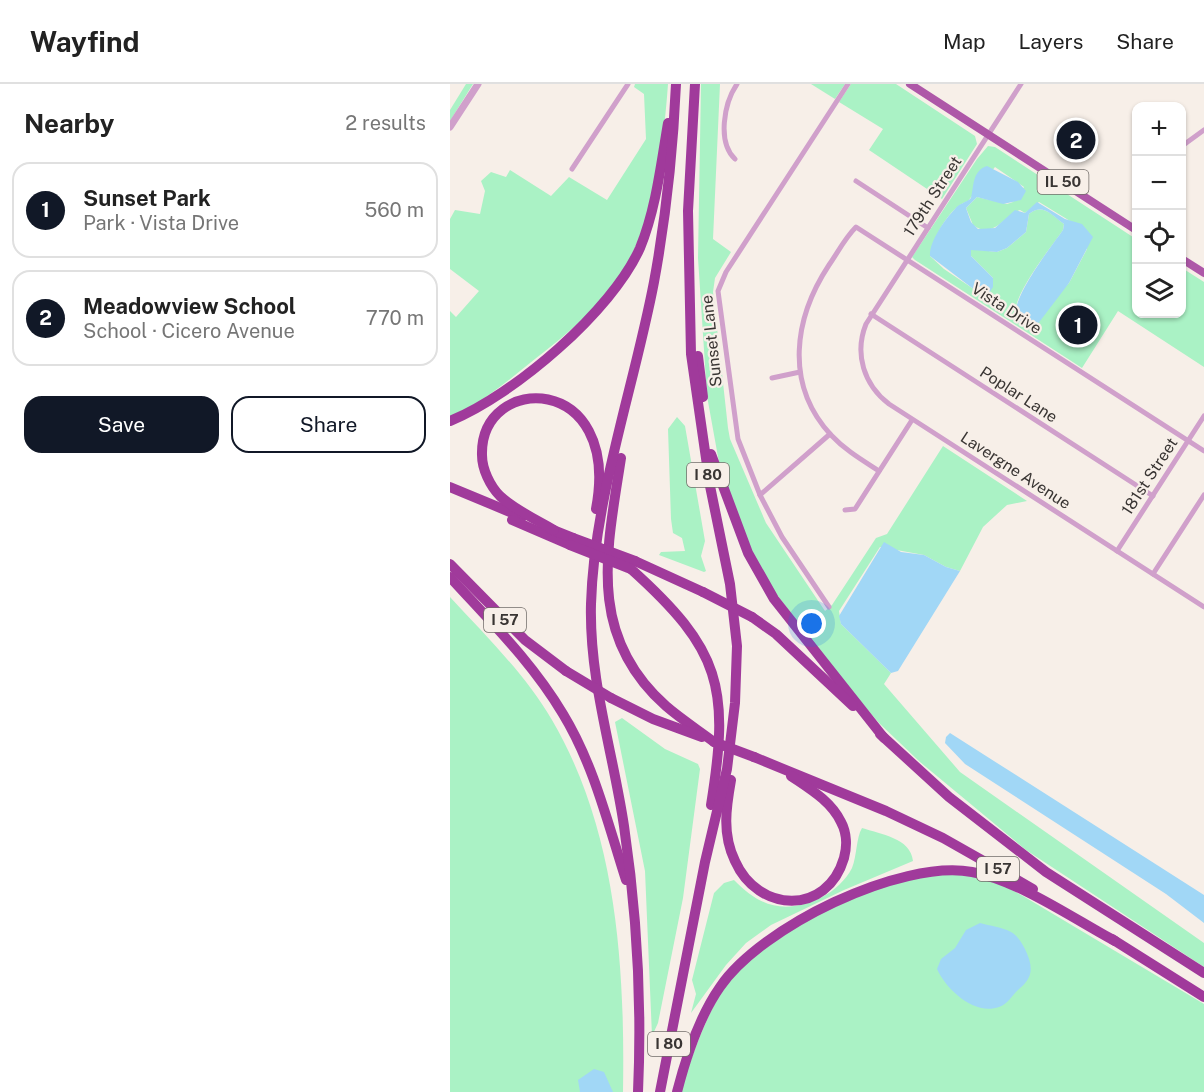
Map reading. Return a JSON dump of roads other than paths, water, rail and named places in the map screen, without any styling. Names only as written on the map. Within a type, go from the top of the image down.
[{"type":"highway","points":[[450,421],[506,388],[544,359],[587,320],[626,273],[640,246],[653,202],[669,119],[671,84]]},
{"type":"highway","name":"I 80","points":[[638,1092],[639,1014],[635,907],[624,824],[594,665],[591,602],[598,537],[654,282],[672,163],[676,84]]},
{"type":"highway","name":"I 80","points":[[660,1092],[705,862],[727,769],[735,703],[737,646],[730,585],[710,486],[693,380],[688,284],[688,211],[694,84]]},
{"type":"highway","points":[[688,211],[694,227],[698,356],[714,467],[748,553],[774,599],[884,738]]},
{"type":"highway","points":[[571,541],[499,495],[484,468],[482,450],[489,425],[502,410],[527,399],[551,399],[570,407],[584,422],[595,442],[601,476],[588,578],[591,602]]},
{"type":"highway","points":[[622,425],[623,447],[606,567],[610,609],[621,644],[636,672],[665,705],[693,730]]},
{"type":"highway","points":[[450,487],[555,530]]},
{"type":"highway","points":[[450,493],[633,565],[686,624],[705,655],[715,683],[721,734],[705,862]]},
{"type":"highway","name":"I 57","points":[[450,564],[525,640],[566,670],[611,698],[693,730],[714,741],[944,838],[1042,894],[1204,997]]},
{"type":"highway","name":"I 57","points":[[633,565],[703,592],[752,617],[776,634],[949,797],[1046,872],[1204,973]]},
{"type":"highway","points":[[450,577],[518,650],[565,716],[606,810],[635,907]]},
{"type":"highway","points":[[735,703],[737,734],[725,815],[732,853],[746,879],[758,890],[777,899],[802,900],[819,893],[838,874],[845,854],[844,833],[837,816],[827,803],[779,767]]},
{"type":"highway","points":[[676,1092],[708,1006],[734,970],[785,930],[821,909],[897,878],[946,870],[972,872],[1003,881],[1115,941]]},
{"type":"main road","name":"IL 50","points":[[910,84],[1132,227]]},
{"type":"main road","points":[[1186,262],[1204,273]]},
{"type":"street","points":[[450,127],[478,84]]},
{"type":"street","points":[[572,169],[628,84]]},
{"type":"street","points":[[735,159],[725,145],[726,110],[730,95],[737,84]]},
{"type":"street","name":"Sunset Lane","points":[[830,607],[782,537],[760,495],[734,423],[719,286],[848,84]]},
{"type":"street","name":"179th Street","points":[[866,324],[1021,84]]},
{"type":"street","points":[[1186,143],[1204,130]]},
{"type":"street","points":[[856,181],[928,228]]},
{"type":"street","name":"Vista Drive","points":[[800,372],[799,342],[806,308],[817,284],[856,227],[1204,451]]},
{"type":"street","name":"Poplar Lane","points":[[871,314],[1153,496]]},
{"type":"street","name":"Lavergne Avenue","points":[[866,324],[860,347],[865,374],[881,398],[1204,607]]},
{"type":"street","points":[[772,378],[800,372],[809,400],[830,434],[851,453],[879,471]]},
{"type":"street","name":"181st Street","points":[[1117,550],[1204,416]]},
{"type":"street","points":[[845,510],[855,508],[912,420]]},
{"type":"street","points":[[760,495],[830,434]]},
{"type":"street","points":[[1153,574],[1204,495]]},
{"type":"water","points":[[987,166],[1018,182],[1026,191],[1021,200],[1003,204],[977,197],[966,208],[971,222],[978,229],[995,228],[1015,210],[1025,213],[1037,202],[1065,219],[1082,224],[1093,237],[1069,283],[1037,325],[1021,325],[1015,316],[1025,286],[1063,230],[1064,224],[1051,214],[1039,210],[1029,214],[1026,232],[1007,248],[997,252],[971,250],[971,256],[993,278],[993,287],[989,293],[976,291],[930,256],[932,244],[942,225],[957,207],[971,198],[976,175]]},
{"type":"water","points":[[884,542],[901,552],[924,555],[946,567],[960,571],[898,671],[891,673],[841,624],[839,616]]},
{"type":"water","points":[[950,733],[1204,895],[1204,923],[1166,894],[965,764],[945,743]]},
{"type":"water","points":[[980,923],[1004,929],[1016,935],[1025,949],[1031,966],[1030,976],[1024,985],[1005,1004],[990,1009],[980,1008],[962,999],[947,985],[937,969],[941,959],[955,948],[966,930]]},
{"type":"water","points":[[594,1069],[604,1072],[613,1092],[580,1092],[578,1080]]},
{"type":"place","name":"Meadowview School","points":[[1076,140]]},
{"type":"place","name":"Sunset Park","points":[[1078,325]]}]
